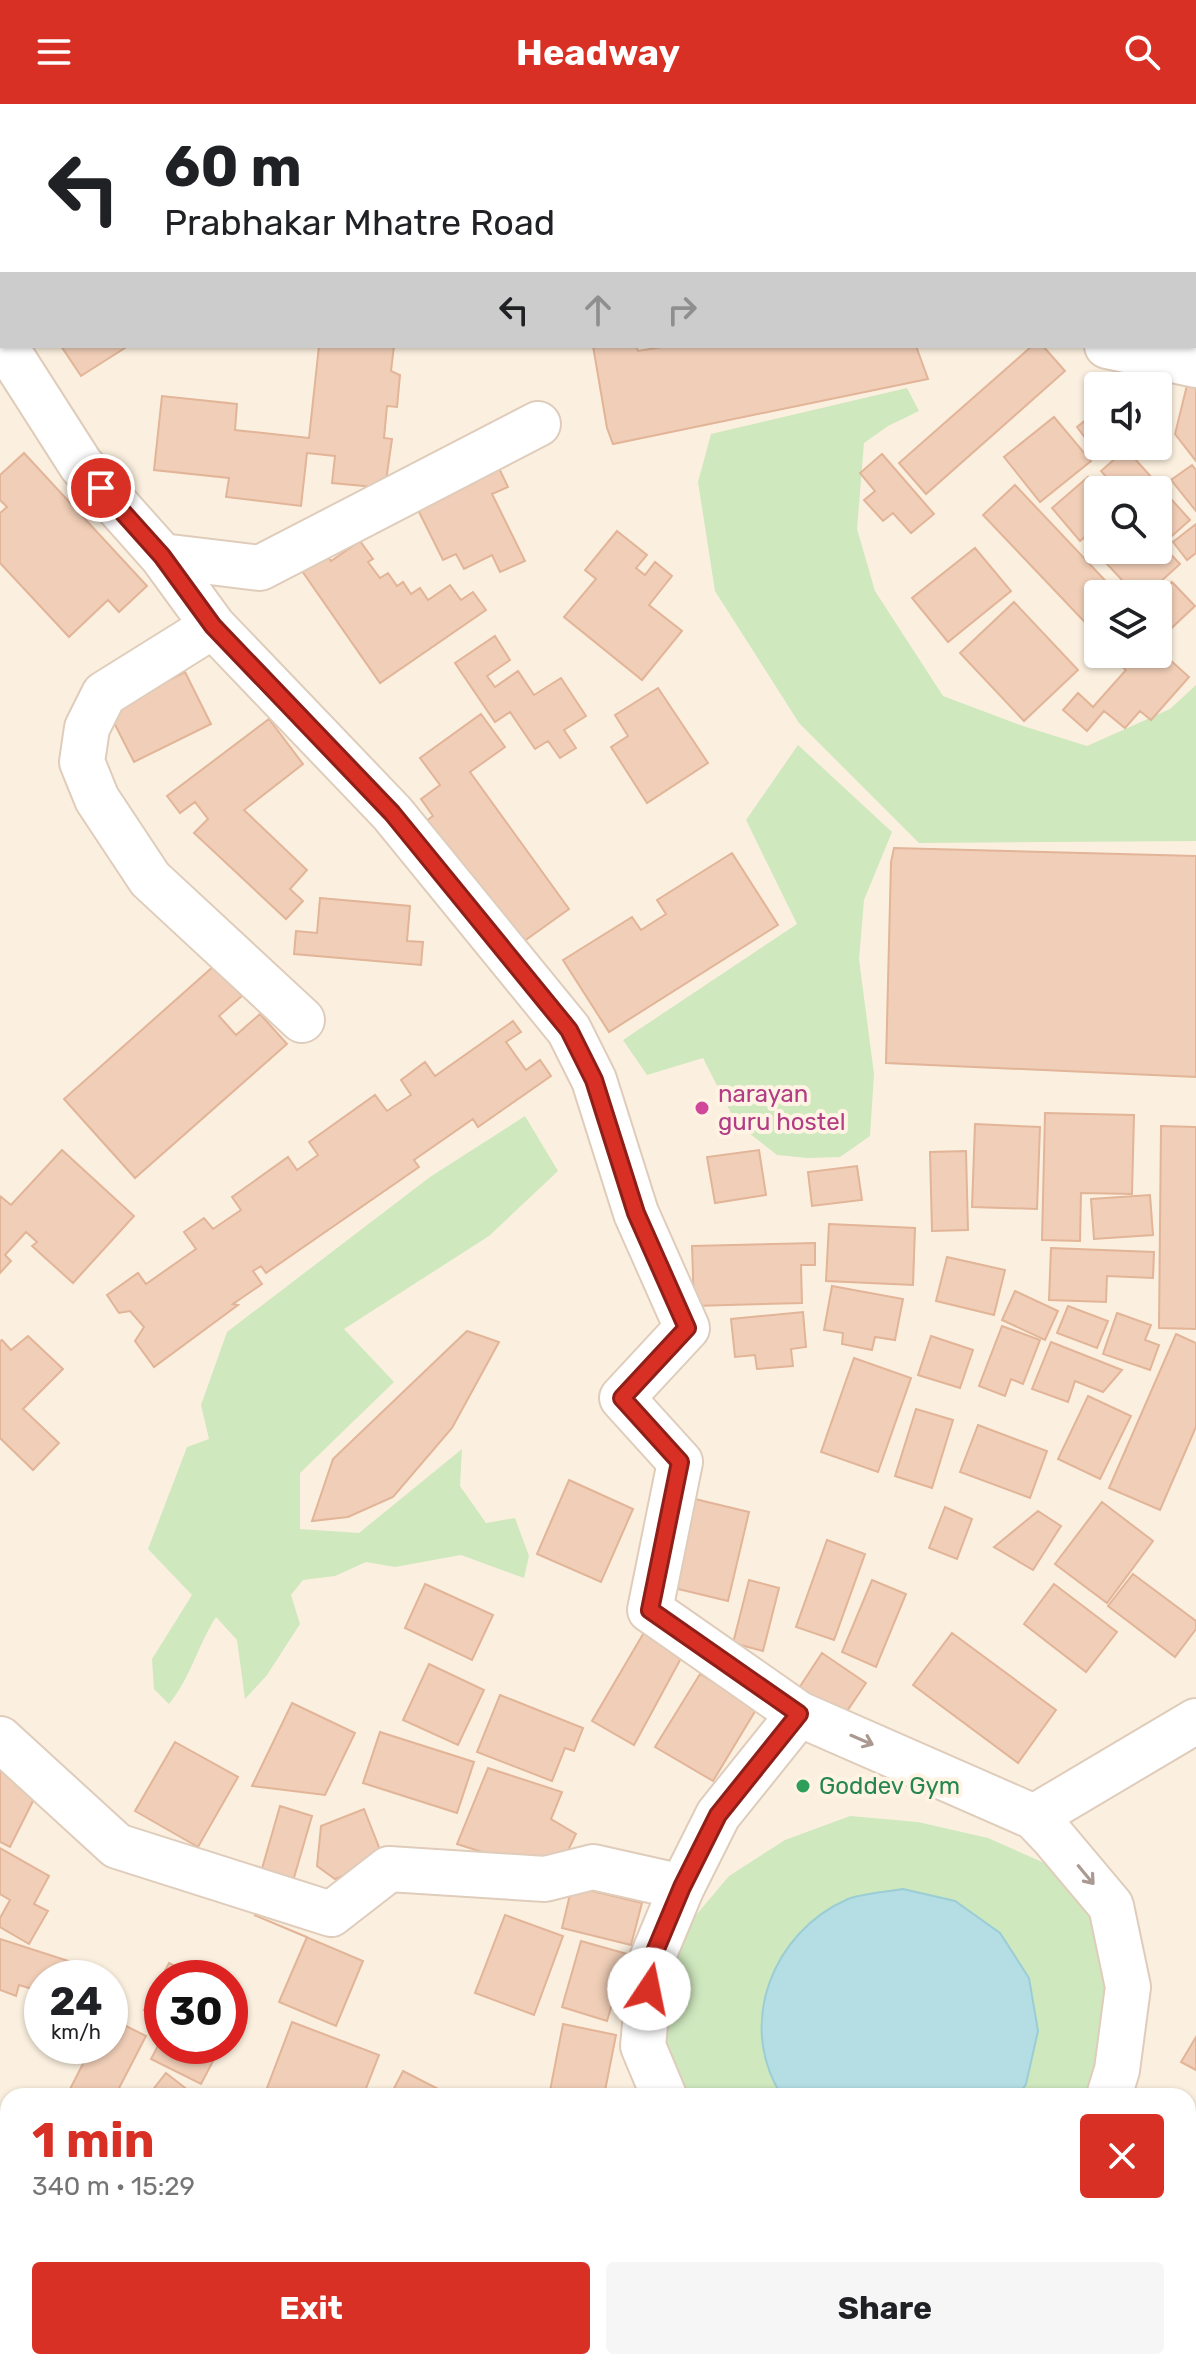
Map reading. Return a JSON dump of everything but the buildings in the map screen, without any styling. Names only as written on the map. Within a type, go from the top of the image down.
[{"type":"street","points":[[6,348],[81,465],[162,556],[213,626],[392,813],[569,1030],[594,1080],[636,1213],[687,1328],[622,1398],[680,1462],[650,1610],[799,1714],[1034,1817],[1111,1906],[1128,1987],[1117,2070],[1111,2088]]},
{"type":"street","points":[[1116,348],[1196,365]]},
{"type":"street","points":[[162,556],[260,568],[538,424]]},
{"type":"street","points":[[213,626],[104,694],[87,728],[82,762],[97,799],[150,879],[302,1020]]},
{"type":"street","points":[[661,2088],[643,2046],[651,1961],[682,1887],[718,1815],[799,1714]]},
{"type":"street","points":[[1034,1817],[1196,1721]]},
{"type":"street","points":[[0,1739],[117,1846],[331,1914],[389,1869],[545,1879],[593,1867],[682,1887]]},
{"type":"green space","points":[[907,388],[919,411],[888,426],[864,443],[857,529],[875,591],[943,696],[1087,746],[1170,709],[1196,685],[1196,841],[919,843],[799,723],[715,591],[698,482],[711,434]]},
{"type":"green space","points":[[798,745],[892,832],[864,900],[859,959],[874,1074],[870,1136],[840,1157],[777,1155],[736,1123],[703,1058],[647,1075],[623,1040],[797,924],[746,820]]},
{"type":"green space","points":[[525,1116],[558,1171],[489,1236],[344,1329],[394,1382],[300,1473],[300,1529],[359,1533],[462,1449],[460,1486],[486,1523],[515,1518],[529,1556],[524,1578],[461,1555],[395,1567],[366,1562],[335,1576],[303,1580],[291,1595],[300,1624],[267,1675],[245,1699],[237,1640],[216,1617],[183,1684],[169,1704],[154,1689],[152,1659],[192,1595],[148,1549],[187,1447],[209,1439],[201,1405],[227,1332],[430,1177]]},
{"type":"green space","points":[[850,1816],[918,1822],[988,1838],[1058,1869],[1099,1933],[1117,2009],[1103,2088],[672,2088],[661,2011],[675,1940],[729,1876],[785,1840]]},
{"type":"water","points":[[903,1889],[955,1901],[1000,1933],[1029,1978],[1038,2031],[1023,2088],[778,2088],[769,2069],[762,2040],[763,2011],[769,1983],[782,1957],[799,1934],[821,1914],[848,1899]]},
{"type":"place","name":"narayan guru hostel","points":[[702,1108]]},
{"type":"place","name":"Goddev Gym","points":[[803,1786]]},
{"type":"route","points":[[101,488],[162,556],[213,626],[392,813],[569,1030],[594,1080],[636,1213],[687,1328],[622,1398],[680,1462],[650,1610],[799,1714],[718,1815],[682,1887],[651,1961],[649,1989]]}]
